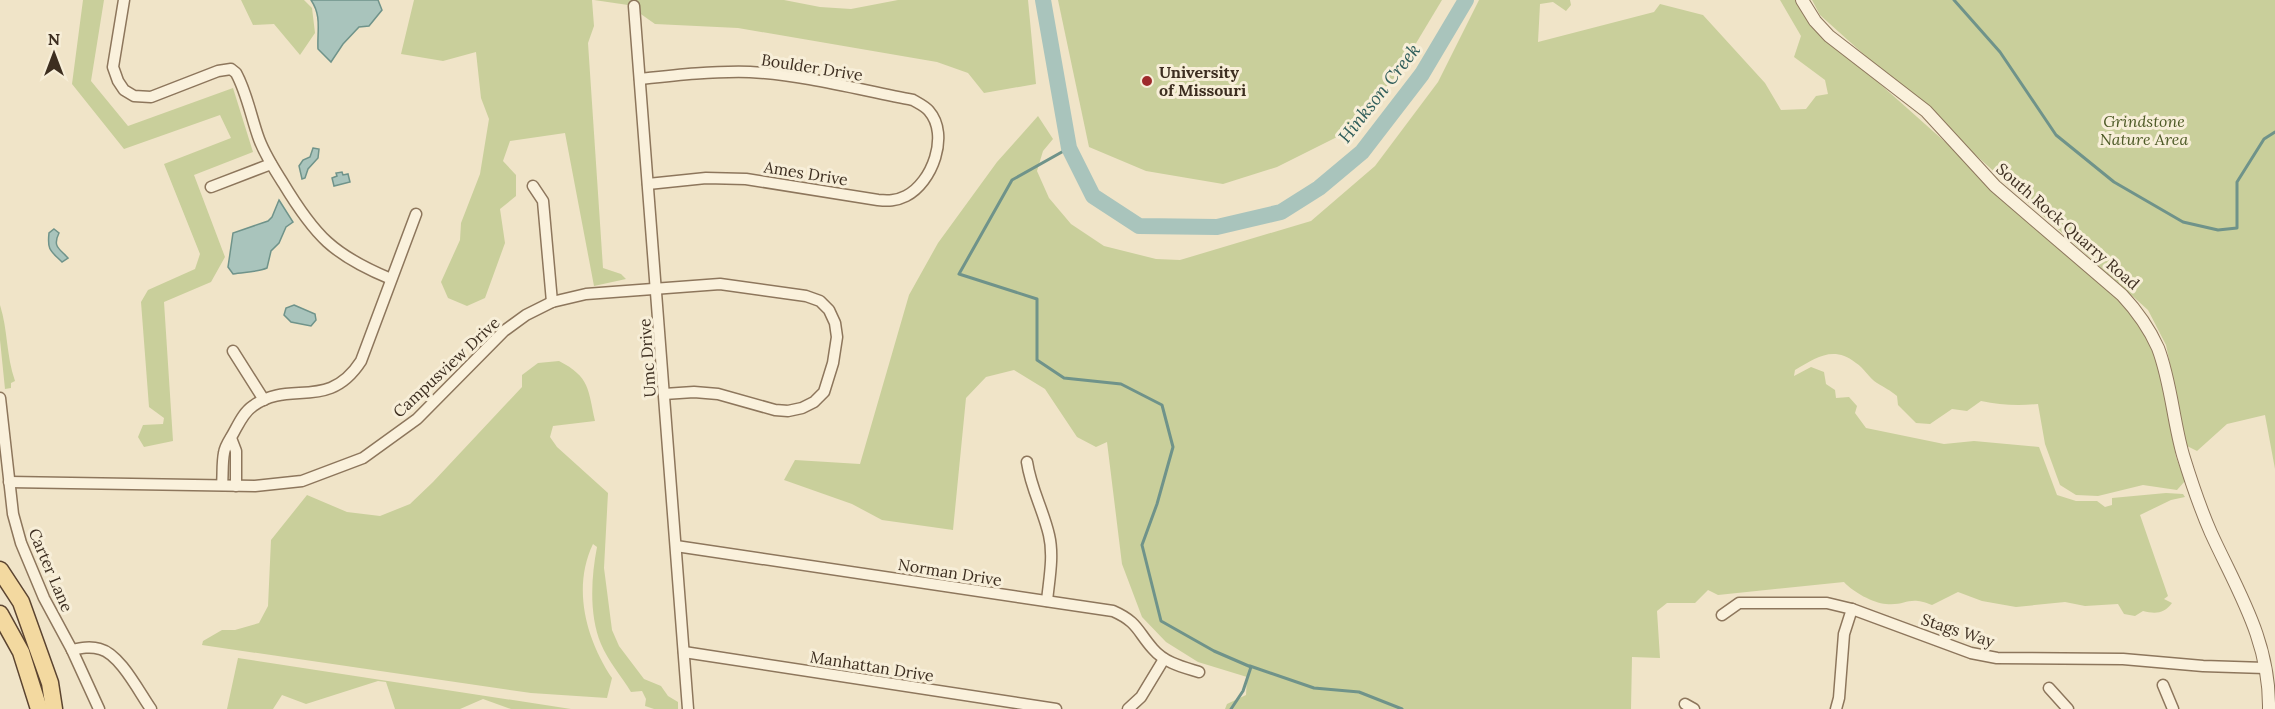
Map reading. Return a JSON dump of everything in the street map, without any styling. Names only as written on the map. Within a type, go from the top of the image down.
[{"type":"main road","points":[[0,570],[21,602],[50,683],[54,709]]},
{"type":"main road","points":[[0,614],[21,652],[39,709]]},
{"type":"street","points":[[124,0],[113,66],[124,90],[134,96],[151,97],[218,71],[231,69],[239,78],[259,140],[305,220],[345,258],[391,279]]},
{"type":"street","name":"South Rock Quarry Road","points":[[1802,0],[1815,21],[1829,36],[1926,111],[1995,186],[2136,309],[2158,348],[2167,378],[2183,455],[2210,529],[2262,644],[2270,690],[2269,709]]},
{"type":"street","name":"Umc Drive","points":[[634,6],[688,709]]},
{"type":"street","name":"Boulder Drive","points":[[640,79],[723,72],[752,72],[913,100],[928,109],[936,122],[939,141],[937,155]]},
{"type":"street","name":"Ames Drive","points":[[648,184],[706,178],[746,179],[894,201],[908,195],[922,182],[937,155]]},
{"type":"street","points":[[211,187],[271,164]]},
{"type":"street","points":[[533,186],[543,201],[552,302]]},
{"type":"street","points":[[222,485],[224,450],[252,406],[264,400],[323,391],[337,386],[351,375],[361,361],[416,214]]},
{"type":"street","name":"Campusview Drive","points":[[9,482],[236,486],[302,481],[363,458],[417,419],[456,376],[504,331],[526,315],[552,302],[586,294],[720,284],[806,296],[820,301],[829,310],[837,337],[824,392],[814,402],[788,411],[775,410],[718,394],[694,392],[664,394]]},
{"type":"street","points":[[233,351],[264,400]]},
{"type":"street","name":"Carter Lane","points":[[0,398],[9,482],[21,543],[44,598],[72,650],[99,709]]},
{"type":"street","points":[[231,438],[236,452],[236,486]]},
{"type":"street","points":[[1027,462],[1030,482],[1050,537],[1051,566],[1047,601]]},
{"type":"street","name":"Norman Drive","points":[[676,546],[1113,611],[1126,617],[1138,627],[1153,649],[1164,659],[1199,672]]},
{"type":"street","name":"Stags Way","points":[[1722,615],[1739,603],[1827,603],[1852,609],[1971,653],[1997,658],[2123,659],[2203,666],[2265,668]]},
{"type":"street","points":[[1836,709],[1839,698],[1844,634],[1852,609]]},
{"type":"street","points":[[72,650],[88,647],[102,649],[116,658],[151,709]]},
{"type":"street","name":"Manhattan Drive","points":[[684,652],[1056,709]]},
{"type":"street","points":[[1128,709],[1141,697],[1164,659]]},
{"type":"street","points":[[2163,685],[2173,709]]},
{"type":"street","points":[[2049,688],[2068,709]]},
{"type":"green space","points":[[83,0],[104,0],[91,81],[128,126],[233,88],[253,152],[194,175],[225,257],[211,282],[164,302],[173,441],[144,447],[138,437],[143,425],[163,424],[164,418],[149,407],[141,302],[148,290],[195,269],[200,254],[164,164],[231,138],[220,115],[124,149],[72,84]]},
{"type":"green space","points":[[241,0],[304,0],[312,8],[315,33],[300,55],[274,24],[253,25]]},
{"type":"green space","points":[[414,0],[592,0],[594,26],[588,43],[603,268],[621,274],[626,279],[594,286],[565,133],[510,141],[503,161],[516,175],[516,196],[500,209],[505,243],[485,298],[467,306],[448,298],[441,282],[460,240],[461,223],[480,174],[489,119],[481,98],[476,52],[443,61],[401,54]]},
{"type":"green space","points":[[594,0],[784,0],[820,7],[851,9],[898,0],[1028,0],[1036,84],[984,93],[968,73],[937,62],[738,28],[655,24],[628,5]]},
{"type":"green space","points":[[1058,0],[1442,0],[1397,75],[1341,135],[1277,167],[1223,184],[1146,171],[1089,147]]},
{"type":"green space","points":[[1479,0],[1570,0],[1571,5],[1566,11],[1553,2],[1540,4],[1538,42],[1654,12],[1660,4],[1703,15],[1765,83],[1781,110],[1806,109],[1816,96],[1828,94],[1825,80],[1794,57],[1801,36],[1780,0],[1797,0],[1808,20],[2134,310],[2155,350],[2176,457],[2185,481],[2177,490],[2143,485],[2098,496],[2076,495],[2060,485],[2045,444],[2038,404],[2009,405],[1981,401],[1967,411],[1952,409],[1930,424],[1916,423],[1898,405],[1897,396],[1874,381],[1859,365],[1848,358],[1840,355],[1825,355],[1795,370],[1794,376],[1811,367],[1824,372],[1826,384],[1835,390],[1836,398],[1849,397],[1857,406],[1855,413],[1866,428],[1944,444],[1974,441],[2039,447],[2057,495],[2076,501],[2097,501],[2105,507],[2112,505],[2112,498],[2166,493],[2183,494],[2185,497],[2171,500],[2140,515],[2168,596],[2164,599],[2172,603],[2169,607],[2159,612],[2143,611],[2135,616],[2124,614],[2118,604],[2085,606],[2065,602],[2016,607],[1982,601],[1958,592],[1932,605],[1918,601],[1886,604],[1875,602],[1853,590],[1844,582],[1718,595],[1708,590],[1695,603],[1667,603],[1657,611],[1660,658],[1632,657],[1631,709],[1225,709],[1227,704],[1246,695],[1247,677],[1198,662],[1166,642],[1142,617],[1122,564],[1107,442],[1096,447],[1077,437],[1045,389],[1014,370],[986,377],[966,398],[953,530],[882,520],[852,504],[784,480],[795,460],[860,464],[909,295],[938,243],[997,162],[1038,116],[1053,139],[1043,151],[1037,171],[1049,198],[1071,224],[1104,246],[1156,259],[1180,260],[1311,221],[1375,166],[1438,82]]},
{"type":"green space","name":"Grindstone Nature Area","points":[[1812,0],[2275,0],[2275,469],[2265,415],[2227,424],[2197,451],[2187,446],[2166,345],[2148,310],[1820,15]]},
{"type":"green space","points":[[0,305],[15,381],[11,383],[11,388],[5,389],[0,340]]},
{"type":"green space","points":[[559,361],[577,373],[586,385],[595,421],[553,426],[550,437],[557,447],[608,493],[604,568],[612,630],[619,646],[644,679],[661,686],[668,696],[678,702],[678,709],[654,709],[645,706],[646,699],[642,691],[631,692],[604,650],[594,621],[592,584],[597,547],[593,544],[583,578],[583,595],[589,630],[595,647],[612,678],[607,698],[531,693],[202,645],[203,641],[222,630],[235,630],[259,623],[268,606],[271,540],[307,495],[347,512],[380,516],[410,504],[522,387],[522,375],[538,363]]},
{"type":"green space","points":[[238,658],[571,709],[511,709],[483,699],[460,709],[395,709],[386,682],[378,681],[306,704],[282,695],[273,709],[227,709]]},
{"type":"water","points":[[311,0],[378,0],[382,10],[369,26],[359,27],[343,44],[331,62],[318,49],[318,18]]},
{"type":"water","points":[[313,148],[319,149],[318,158],[302,179],[299,166],[303,160],[310,157]]},
{"type":"water","points":[[342,172],[343,175],[348,174],[350,182],[334,186],[332,178],[337,176],[336,173]]},
{"type":"water","points":[[279,200],[293,222],[286,227],[279,243],[271,251],[267,268],[233,274],[228,267],[233,233],[268,221]]},
{"type":"water","points":[[54,229],[59,233],[57,245],[68,258],[62,262],[49,247],[49,233]]},
{"type":"water","points":[[294,305],[315,314],[316,320],[311,326],[291,322],[284,315],[286,308]]},
{"type":"waterway","name":"Hinkson Creek","points":[[1043,0],[1069,148],[1093,196],[1139,226],[1217,227],[1281,212],[1319,188],[1362,152],[1422,74],[1466,0]]},
{"type":"waterway","points":[[1954,0],[2000,52],[2056,135],[2114,182],[2183,222],[2218,230],[2237,228],[2237,182],[2264,139],[2275,132]]},
{"type":"waterway","points":[[1069,148],[1012,180],[959,274],[1037,299],[1037,360],[1064,378],[1121,384],[1162,405],[1173,447],[1157,504],[1142,545],[1161,621],[1214,651],[1251,667],[1243,691],[1231,709]]},
{"type":"waterway","points":[[1250,666],[1314,688],[1359,692],[1402,709]]},
{"type":"place","name":"University of Missouri","points":[[1147,81]]}]
